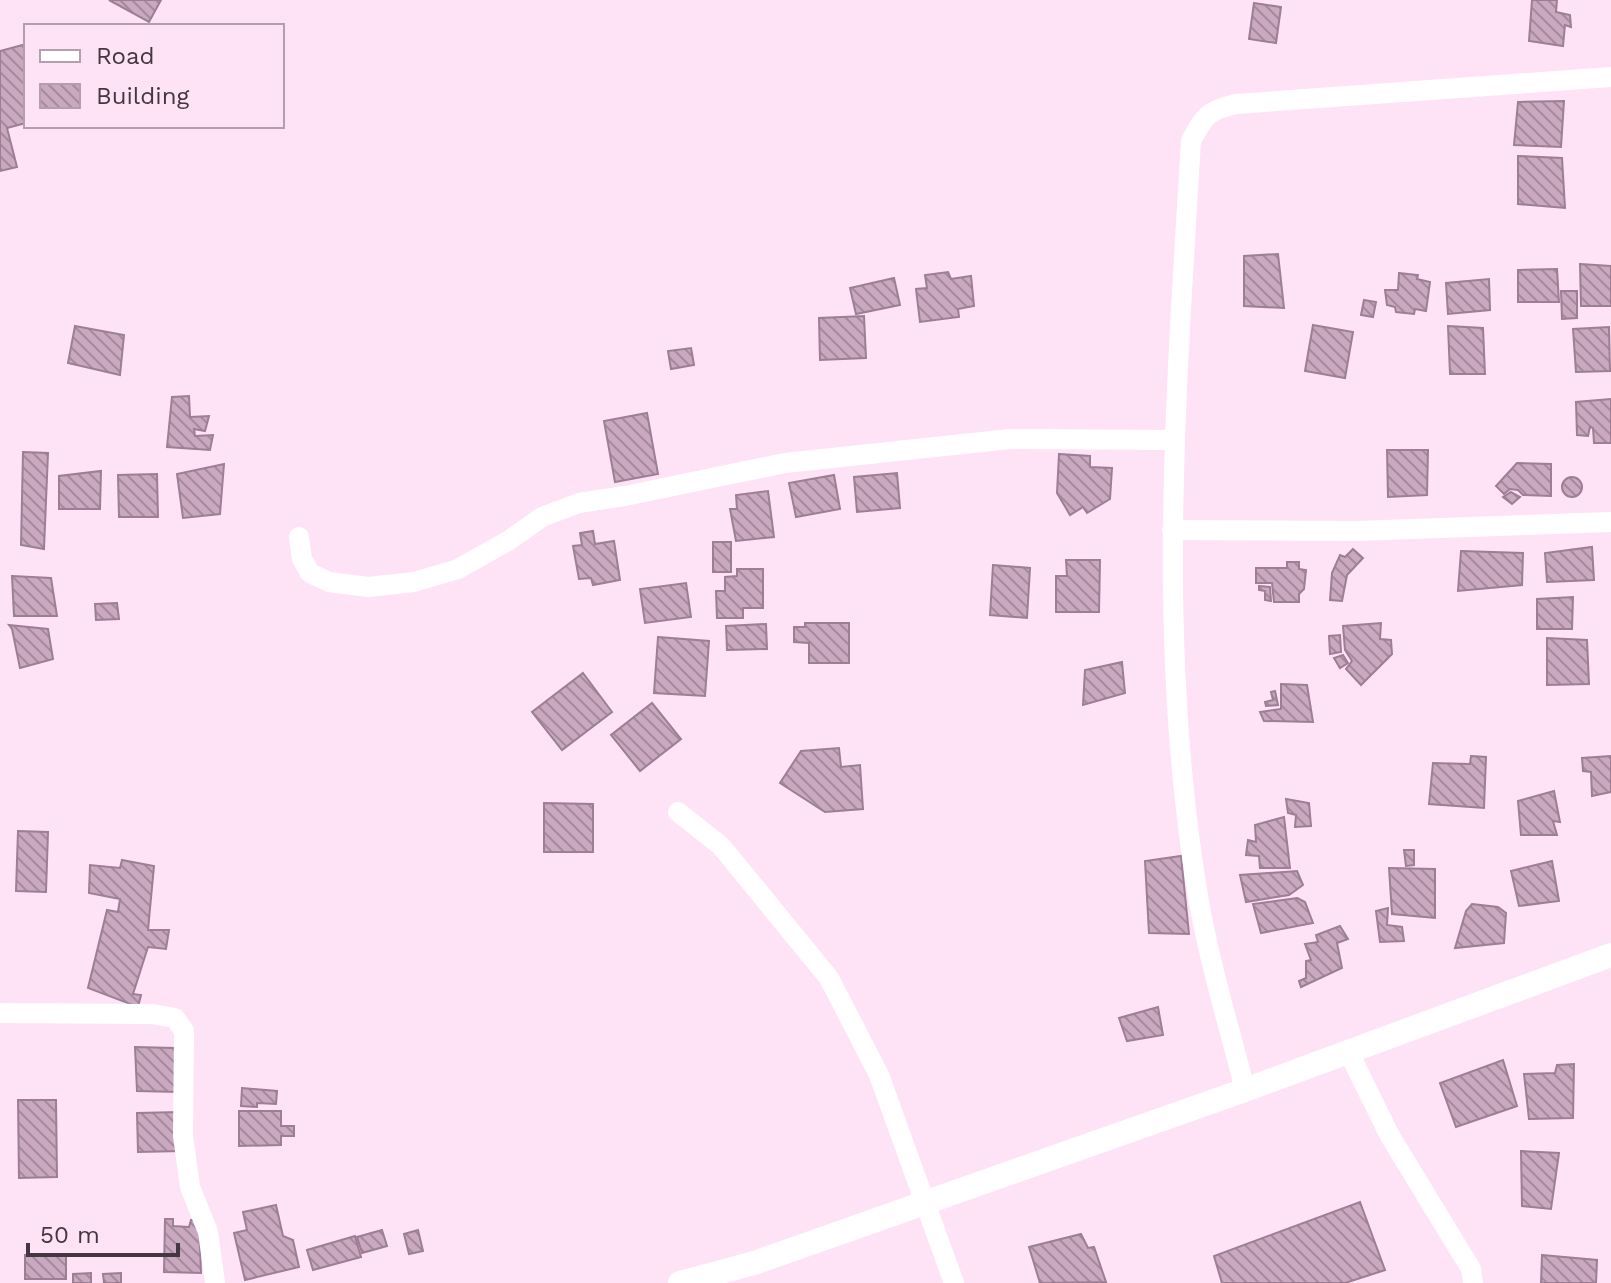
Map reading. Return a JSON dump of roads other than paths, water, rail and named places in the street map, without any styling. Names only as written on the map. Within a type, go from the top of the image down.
[{"type":"main road","points":[[680,1283],[754,1263],[1245,1090],[1611,955]]},
{"type":"street","points":[[1245,1090],[1198,897],[1175,669],[1174,440],[1191,141],[1200,123],[1213,109],[1236,104],[1611,77]]},
{"type":"street","points":[[299,537],[302,559],[310,573],[329,582],[368,587],[414,582],[458,569],[508,541],[542,517],[579,503],[785,463],[1010,439],[1174,440]]},
{"type":"street","points":[[1172,530],[1356,531],[1611,522]]},
{"type":"street","points":[[678,812],[721,846],[829,978],[879,1075],[954,1283]]},
{"type":"street","points":[[0,1013],[152,1014],[175,1018],[184,1031],[183,1136],[190,1187],[208,1232],[215,1283]]},
{"type":"street","points":[[1348,1051],[1390,1136],[1471,1269],[1473,1283]]}]
